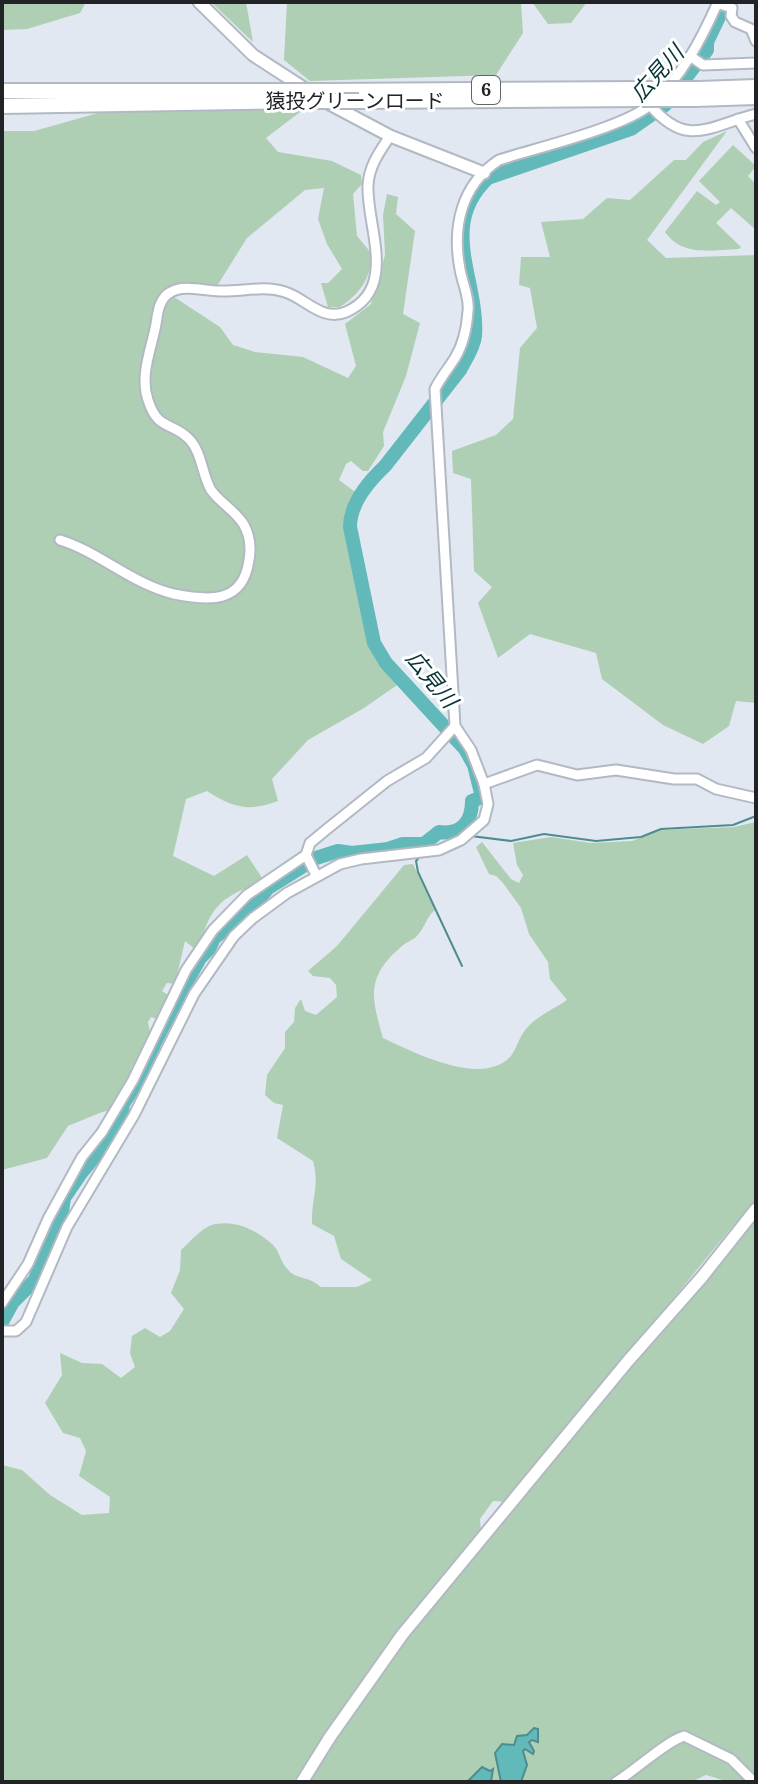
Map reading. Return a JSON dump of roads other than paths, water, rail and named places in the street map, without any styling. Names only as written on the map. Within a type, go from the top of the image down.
[{"type":"main road","name":"猿投グリーンロード","points":[[2,106],[306,101],[646,101],[756,87]]},
{"type":"main road","name":"猿投グリーンロード","points":[[2,91],[329,91],[646,101]]},
{"type":"main road","name":"猿投グリーンロード","points":[[697,94],[756,97]]},
{"type":"street","points":[[199,2],[253,55],[334,107],[390,136],[484,173]]},
{"type":"street","points":[[3,1331],[16,1331],[26,1322],[67,1227],[134,1115],[194,994],[242,927],[316,873],[351,861],[439,850],[461,840],[486,815],[484,784],[471,750],[451,731],[435,389],[441,375],[457,356],[466,329],[469,306],[456,246],[457,220],[473,187],[499,160],[604,126],[646,101],[674,78],[690,56],[717,3],[732,8],[731,16],[735,22],[751,29],[756,41]]},
{"type":"street","points":[[690,56],[701,64],[756,63]]},
{"type":"street","points":[[646,101],[663,121],[685,132],[700,131],[756,114]]},
{"type":"street","points":[[738,119],[756,148]]},
{"type":"street","points":[[60,540],[77,546],[120,571],[173,593],[200,598],[224,597],[240,585],[249,560],[250,546],[245,526],[212,490],[193,442],[161,424],[147,398],[146,371],[159,307],[170,292],[181,288],[222,291],[273,289],[289,293],[314,309],[335,314],[356,305],[367,293],[376,273],[377,252],[368,182],[372,164],[390,136]]},
{"type":"street","points":[[316,873],[307,857],[310,843],[387,781],[426,758],[451,731]]},
{"type":"street","points":[[484,784],[537,765],[577,775],[616,770],[674,779],[697,779],[716,789],[756,798]]},
{"type":"street","points":[[2,1303],[28,1264],[48,1219],[82,1157],[102,1132],[133,1080],[196,953],[228,912],[247,895],[307,857]]},
{"type":"street","points":[[302,1782],[402,1635],[756,1209]]},
{"type":"street","points":[[616,1782],[656,1755],[673,1739],[684,1736],[731,1759],[754,1782]]},
{"type":"water","points":[[534,1728],[538,1729],[538,1742],[529,1742],[533,1754],[525,1749],[523,1751],[527,1765],[521,1782],[501,1782],[495,1753],[502,1744],[514,1745],[517,1736],[527,1735]]},
{"type":"water","points":[[482,1767],[490,1771],[493,1769],[491,1782],[467,1782]]},
{"type":"waterway","name":"広見川","points":[[2,1322],[13,1302],[35,1280],[60,1224],[64,1198],[120,1126],[123,1104],[148,1066],[154,1044],[214,938],[251,909],[268,888],[316,858],[338,851],[352,853],[403,844],[424,844],[439,832],[464,826],[472,801],[482,797],[474,765],[465,749],[386,663],[374,643],[350,527],[353,510],[366,486],[460,370],[473,345],[475,315],[463,234],[465,215],[473,196],[488,178],[631,129],[665,105],[707,50],[707,42],[726,2]]},
{"type":"waterway","points":[[471,836],[511,841],[544,834],[596,841],[641,837],[661,829],[733,825],[756,816]]},
{"type":"waterway","points":[[421,855],[416,861],[418,872],[462,966]]}]
